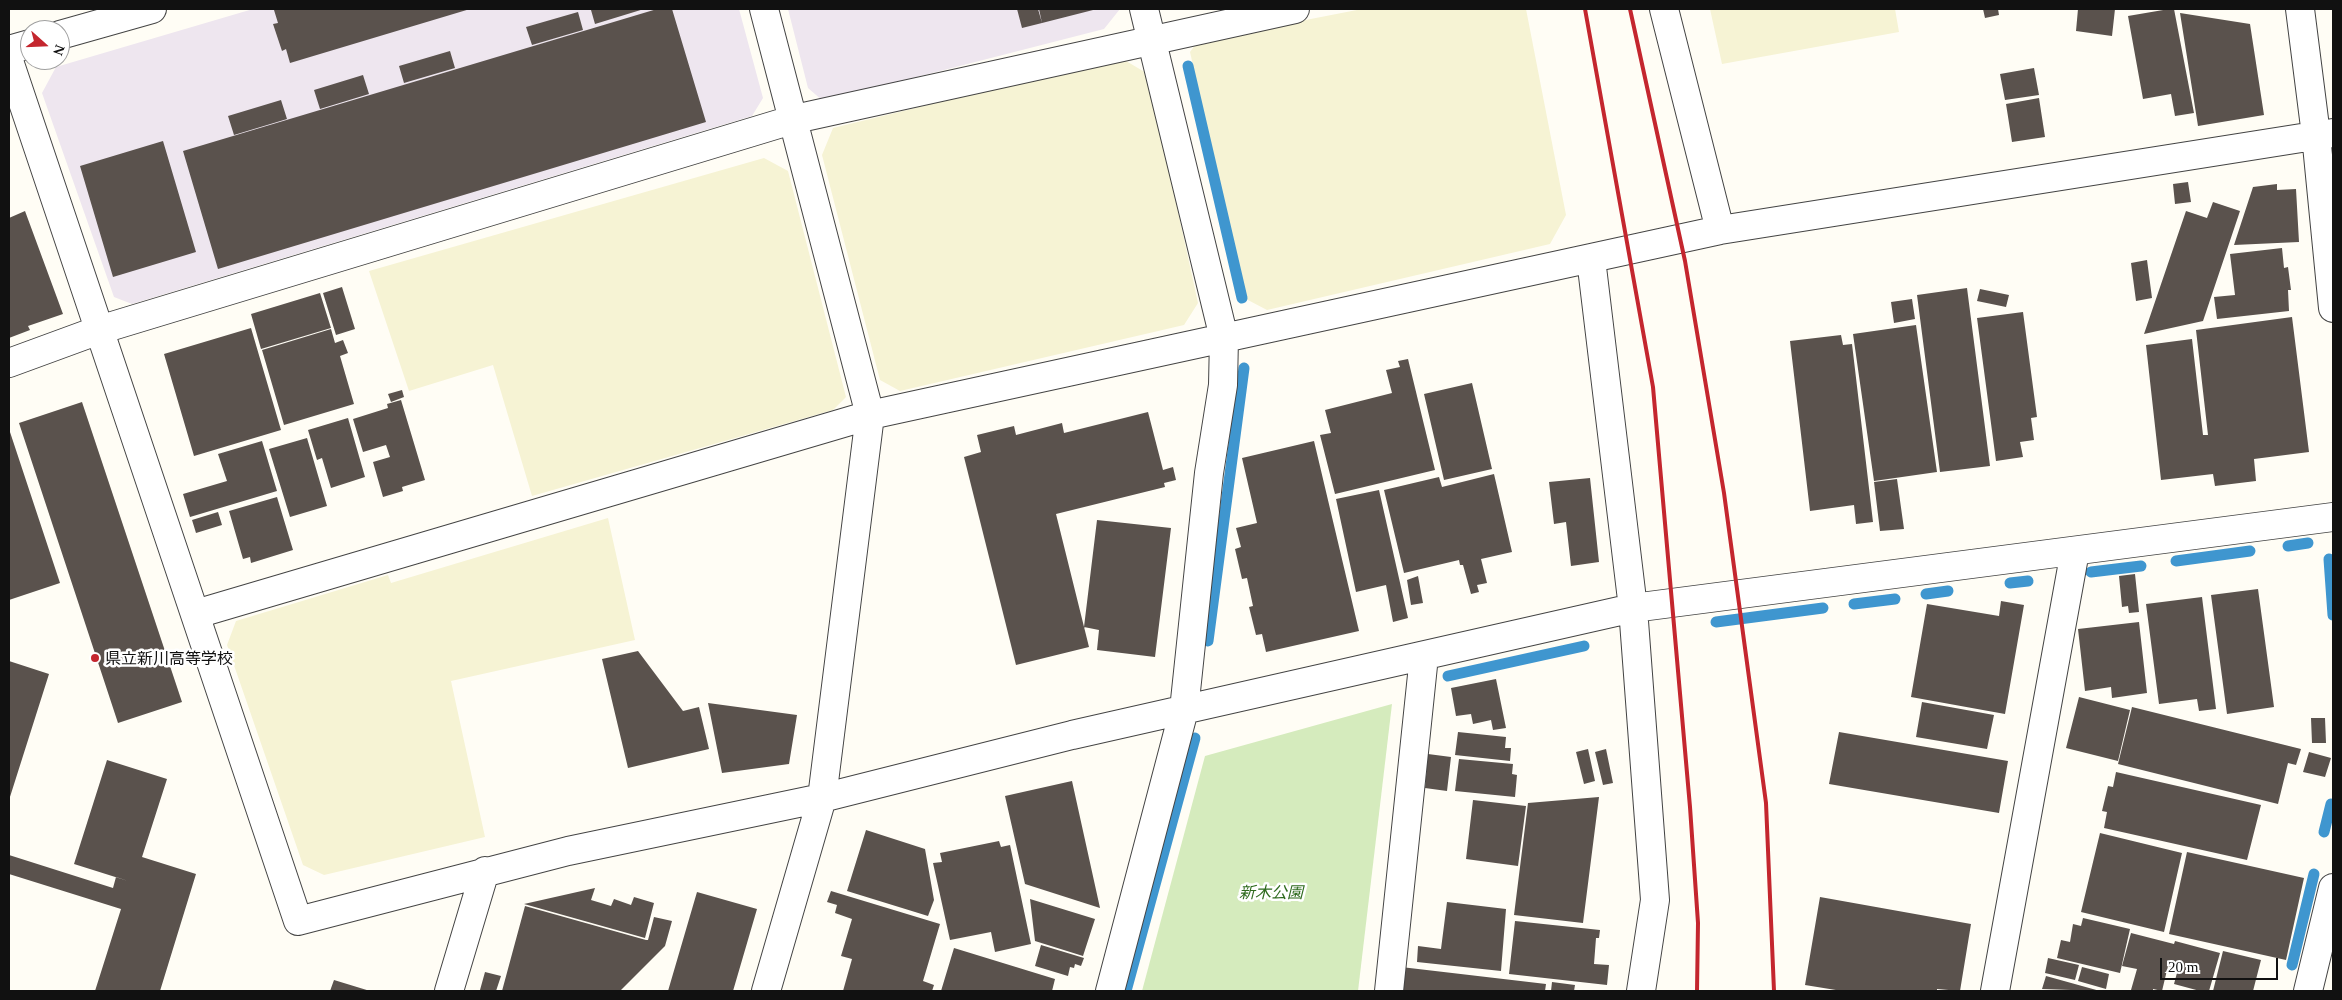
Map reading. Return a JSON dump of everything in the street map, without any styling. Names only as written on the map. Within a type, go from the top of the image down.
[{"type":"street","points":[[70,33],[152,9]]},
{"type":"street","points":[[764,9],[795,119],[870,415],[822,798],[766,991]]},
{"type":"street","points":[[1110,991],[1184,710],[1209,473],[1223,385],[1224,338],[1144,9]]},
{"type":"street","points":[[9,363],[100,330],[795,119],[1151,39],[1295,9]]},
{"type":"street","points":[[1664,9],[1720,230]]},
{"type":"street","points":[[2300,9],[2325,134],[2333,308]]},
{"type":"street","points":[[9,61],[298,920],[568,851],[822,798],[1072,735],[1633,608],[2333,516]]},
{"type":"street","points":[[196,614],[870,415],[1720,230],[2325,134]]},
{"type":"street","points":[[1591,258],[1633,608],[1655,900],[1641,991]]},
{"type":"street","points":[[1996,991],[2075,551]]},
{"type":"street","points":[[1389,991],[1424,656]]},
{"type":"street","points":[[449,991],[485,871]]},
{"type":"street","points":[[2308,991],[2333,888]]},
{"type":"shaded area","points":[[253,9],[739,9],[763,98],[752,116],[132,304],[114,297],[42,93],[54,70],[70,70],[70,63]]},
{"type":"shaded area","points":[[788,9],[1120,9],[1104,29],[823,101],[808,88]]},
{"type":"shaded area","points":[[1362,9],[1526,9],[1566,215],[1550,244],[1267,310],[1246,299],[1190,52],[1198,41]]},
{"type":"shaded area","points":[[1710,9],[1895,9],[1899,32],[1722,64]]},
{"type":"shaded area","points":[[1121,58],[1148,74],[1198,303],[1184,325],[900,391],[880,380],[822,155],[833,128]]},
{"type":"shaded area","points":[[764,158],[788,171],[846,397],[833,410],[532,496],[493,365],[409,391],[369,271]]},
{"type":"shaded area","points":[[608,518],[635,640],[451,681],[485,837],[324,875],[303,865],[227,645],[236,621],[388,575],[391,583]]},
{"type":"green space","name":"新木公園","points":[[1392,704],[1358,991],[1142,991],[1205,756]]},
{"type":"building","points":[[470,9],[290,63],[286,49],[282,51],[273,24],[278,23],[274,10]]},
{"type":"building","points":[[644,9],[595,24],[591,10]]},
{"type":"building","points":[[657,9],[672,9],[706,122],[218,269],[183,151]]},
{"type":"building","points":[[1017,9],[1038,9],[1042,23],[1022,28]]},
{"type":"building","points":[[1039,9],[1097,9],[1042,23]]},
{"type":"building","points":[[1983,9],[1998,9],[1999,15],[1985,18]]},
{"type":"building","points":[[2078,9],[2115,9],[2112,36],[2076,31]]},
{"type":"building","points":[[2174,9],[2194,113],[2175,116],[2171,94],[2143,99],[2128,16]]},
{"type":"building","points":[[578,12],[583,30],[532,45],[526,27]]},
{"type":"building","points":[[2180,13],[2250,24],[2264,115],[2198,126]]},
{"type":"building","points":[[450,51],[455,68],[404,83],[399,66]]},
{"type":"building","points":[[2034,68],[2039,95],[2005,100],[2000,74]]},
{"type":"building","points":[[363,75],[369,94],[320,109],[314,90]]},
{"type":"building","points":[[2039,98],[2045,137],[2012,142],[2006,104]]},
{"type":"building","points":[[281,100],[287,119],[234,135],[228,116]]},
{"type":"building","points":[[163,141],[196,252],[113,277],[80,166]]},
{"type":"building","points":[[2188,182],[2191,202],[2175,204],[2173,184]]},
{"type":"building","points":[[2277,184],[2277,190],[2296,189],[2299,242],[2234,245],[2253,187]]},
{"type":"building","points":[[2213,202],[2240,211],[2203,321],[2144,334],[2186,211],[2207,218]]},
{"type":"building","points":[[25,211],[63,314],[28,326],[30,330],[9,338],[9,218]]},
{"type":"building","points":[[2282,248],[2284,268],[2288,267],[2291,290],[2288,290],[2289,311],[2217,319],[2214,297],[2235,295],[2230,254]]},
{"type":"building","points":[[2147,260],[2152,298],[2136,301],[2131,263]]},
{"type":"building","points":[[342,287],[355,329],[336,335],[323,293]]},
{"type":"building","points":[[1967,288],[1990,466],[1940,472],[1917,295]]},
{"type":"building","points":[[1980,289],[2009,295],[2006,307],[1977,301]]},
{"type":"building","points":[[320,293],[331,328],[261,349],[251,314]]},
{"type":"building","points":[[1912,299],[1915,319],[1894,323],[1891,302]]},
{"type":"building","points":[[2023,312],[2037,417],[2031,418],[2034,440],[2020,442],[2023,457],[1996,461],[1977,318]]},
{"type":"building","points":[[2292,317],[2309,452],[2254,459],[2256,481],[2215,486],[2213,474],[2161,480],[2146,345],[2192,339],[2203,435],[2208,435],[2196,330]]},
{"type":"building","points":[[1916,325],[1937,472],[1874,481],[1853,334]]},
{"type":"building","points":[[251,328],[281,430],[194,456],[164,354]]},
{"type":"building","points":[[331,329],[335,343],[343,340],[348,353],[340,356],[354,404],[284,425],[262,350]]},
{"type":"building","points":[[1841,335],[1843,345],[1852,344],[1873,522],[1856,524],[1854,505],[1810,511],[1790,341]]},
{"type":"building","points":[[1408,359],[1435,470],[1335,494],[1320,435],[1331,433],[1325,410],[1392,393],[1386,370],[1400,367],[1398,361]]},
{"type":"building","points":[[1472,383],[1492,469],[1444,480],[1424,394]]},
{"type":"building","points":[[402,390],[404,397],[391,402],[388,394]]},
{"type":"building","points":[[401,400],[425,480],[402,487],[403,491],[383,497],[373,462],[390,457],[386,445],[363,452],[353,419],[388,408],[387,404]]},
{"type":"building","points":[[82,402],[182,702],[118,723],[19,423]]},
{"type":"building","points":[[1148,412],[1163,470],[1173,467],[1176,480],[1164,483],[1165,487],[1056,514],[1089,647],[1016,665],[964,457],[981,452],[977,435],[1014,426],[1016,435],[1062,423],[1064,433]]},
{"type":"building","points":[[348,418],[365,477],[331,488],[322,458],[317,460],[308,430]]},
{"type":"building","points":[[9,429],[60,583],[9,600]]},
{"type":"building","points":[[307,438],[327,506],[290,517],[269,449]]},
{"type":"building","points":[[262,441],[277,491],[190,517],[183,494],[227,481],[218,454]]},
{"type":"building","points":[[1314,441],[1359,631],[1266,652],[1262,634],[1256,635],[1249,607],[1253,606],[1247,578],[1242,579],[1235,549],[1241,547],[1236,528],[1257,523],[1242,458]]},
{"type":"building","points":[[1494,474],[1512,552],[1481,559],[1487,583],[1477,585],[1479,592],[1471,594],[1463,565],[1460,565],[1459,560],[1404,573],[1384,490],[1439,477],[1442,487]]},
{"type":"building","points":[[1590,478],[1599,562],[1571,566],[1566,522],[1554,524],[1549,482]]},
{"type":"building","points":[[1897,479],[1904,529],[1880,531],[1874,482]]},
{"type":"building","points":[[1379,490],[1408,618],[1393,622],[1386,585],[1356,592],[1336,499]]},
{"type":"building","points":[[277,497],[293,550],[251,563],[250,557],[243,559],[229,511]]},
{"type":"building","points":[[218,512],[222,525],[196,533],[192,520]]},
{"type":"building","points":[[1097,520],[1171,528],[1155,657],[1097,650],[1099,630],[1084,627]]},
{"type":"building","points":[[2135,574],[2139,612],[2129,613],[2128,606],[2122,607],[2119,576]]},
{"type":"building","points":[[1418,576],[1423,603],[1411,605],[1407,580]]},
{"type":"building","points":[[2258,589],[2274,707],[2227,714],[2211,595]]},
{"type":"building","points":[[2202,597],[2216,709],[2199,711],[2197,699],[2159,704],[2146,604]]},
{"type":"building","points":[[2001,601],[2024,605],[2005,714],[1911,697],[1927,604],[1999,616]]},
{"type":"building","points":[[2139,622],[2147,693],[2112,698],[2111,687],[2085,691],[2078,629]]},
{"type":"building","points":[[638,651],[683,711],[699,707],[709,749],[628,768],[602,659]]},
{"type":"building","points":[[9,661],[49,674],[9,800]]},
{"type":"building","points":[[1496,679],[1506,728],[1493,730],[1491,720],[1473,724],[1471,714],[1456,716],[1451,688]]},
{"type":"building","points":[[2079,697],[2130,710],[2118,761],[2066,748]]},
{"type":"building","points":[[1922,702],[1994,715],[1987,749],[1916,737]]},
{"type":"building","points":[[708,703],[797,715],[789,764],[722,773]]},
{"type":"building","points":[[2132,707],[2301,749],[2296,765],[2288,763],[2278,804],[2118,764]]},
{"type":"building","points":[[2311,718],[2325,718],[2326,743],[2312,743]]},
{"type":"building","points":[[1458,732],[1506,737],[1505,748],[1511,748],[1510,761],[1455,755]]},
{"type":"building","points":[[1839,732],[2008,761],[1999,813],[1829,784]]},
{"type":"building","points":[[1588,749],[1595,781],[1584,784],[1576,752]]},
{"type":"building","points":[[1606,749],[1613,783],[1603,785],[1595,752]]},
{"type":"building","points":[[2309,752],[2331,758],[2325,777],[2303,772]]},
{"type":"building","points":[[1428,754],[1451,757],[1447,791],[1425,788]]},
{"type":"building","points":[[1459,759],[1513,764],[1512,774],[1517,775],[1515,797],[1455,791]]},
{"type":"building","points":[[107,760],[167,779],[142,857],[196,874],[160,991],[95,991],[121,909],[9,874],[9,855],[113,888],[116,877],[74,864]]},
{"type":"building","points":[[2116,772],[2261,805],[2247,860],[2104,828],[2107,812],[2102,811],[2108,786],[2113,787]]},
{"type":"building","points":[[1072,781],[1100,908],[1025,884],[1005,796]]},
{"type":"building","points":[[1599,797],[1583,923],[1514,915],[1528,803]]},
{"type":"building","points":[[1473,800],[1526,806],[1518,866],[1466,859]]},
{"type":"building","points":[[866,830],[925,849],[934,900],[928,916],[847,891]]},
{"type":"building","points":[[2100,833],[2182,853],[2164,932],[2081,912]]},
{"type":"building","points":[[999,841],[1001,847],[1010,845],[1031,944],[995,952],[991,932],[950,940],[933,863],[942,862],[940,853]]},
{"type":"building","points":[[2187,852],[2304,878],[2286,960],[2169,934]]},
{"type":"building","points":[[595,888],[591,900],[611,906],[614,899],[631,905],[634,897],[654,903],[645,938],[524,904]]},
{"type":"building","points":[[831,891],[940,924],[923,981],[934,985],[932,991],[843,991],[852,959],[841,956],[852,919],[835,913],[837,905],[827,902]]},
{"type":"building","points":[[697,892],[757,909],[733,991],[668,991]]},
{"type":"building","points":[[1820,897],[1971,924],[1960,991],[1937,989],[1937,991],[1842,991],[1805,985]]},
{"type":"building","points":[[1030,899],[1095,919],[1083,956],[1035,941]]},
{"type":"building","points":[[1447,902],[1506,909],[1501,971],[1417,962],[1418,946],[1441,949]]},
{"type":"building","points":[[525,906],[646,940],[648,940],[654,917],[672,921],[665,946],[620,991],[502,991]]},
{"type":"building","points":[[2083,918],[2130,929],[2120,973],[2057,958],[2061,940],[2070,942],[2073,924],[2081,926]]},
{"type":"building","points":[[1515,921],[1600,930],[1599,938],[1596,938],[1594,964],[1609,965],[1607,985],[1509,974]]},
{"type":"building","points":[[2131,933],[2174,944],[2175,941],[2220,953],[2209,991],[2200,991],[2174,984],[2178,969],[2168,966],[2162,991],[2153,989],[2153,991],[2131,990],[2137,969],[2122,966]]},
{"type":"building","points":[[1041,945],[1084,958],[1081,966],[1075,964],[1074,968],[1070,967],[1068,976],[1035,966]]},
{"type":"building","points":[[954,948],[1055,979],[1052,991],[941,991]]},
{"type":"building","points":[[2223,951],[2261,960],[2253,991],[2213,991]]},
{"type":"building","points":[[2048,958],[2079,965],[2075,980],[2045,973]]},
{"type":"building","points":[[1401,967],[1546,984],[1545,991],[1398,991]]},
{"type":"building","points":[[2082,967],[2109,974],[2106,989],[2078,981]]},
{"type":"building","points":[[485,972],[501,976],[496,991],[480,990]]},
{"type":"building","points":[[2046,976],[2100,991],[2042,989]]},
{"type":"building","points":[[334,980],[370,991],[330,991]]},
{"type":"building","points":[[1552,982],[1575,985],[1574,991],[1551,991]]},
{"type":"waterway","points":[[1188,66],[1242,298]]},
{"type":"waterway","points":[[1208,641],[1244,368]]},
{"type":"waterway","points":[[2288,546],[2308,543]]},
{"type":"waterway","points":[[2176,561],[2250,551]]},
{"type":"waterway","points":[[2329,559],[2333,615]]},
{"type":"waterway","points":[[2091,572],[2141,566]]},
{"type":"waterway","points":[[2010,583],[2028,581]]},
{"type":"waterway","points":[[1926,594],[1948,591]]},
{"type":"waterway","points":[[1854,604],[1895,599]]},
{"type":"waterway","points":[[1716,622],[1823,608]]},
{"type":"waterway","points":[[1448,676],[1584,646]]},
{"type":"waterway","points":[[1126,991],[1195,738]]},
{"type":"waterway","points":[[2324,832],[2331,804]]},
{"type":"waterway","points":[[2292,965],[2314,874]]},
{"type":"railway","points":[[1585,9],[1653,387],[1690,807],[1698,923],[1697,991]]},
{"type":"railway","points":[[1630,9],[1685,261],[1724,493],[1766,803],[1774,991]]},
{"type":"place","name":"県立新川高等学校","points":[[95,658]]}]
